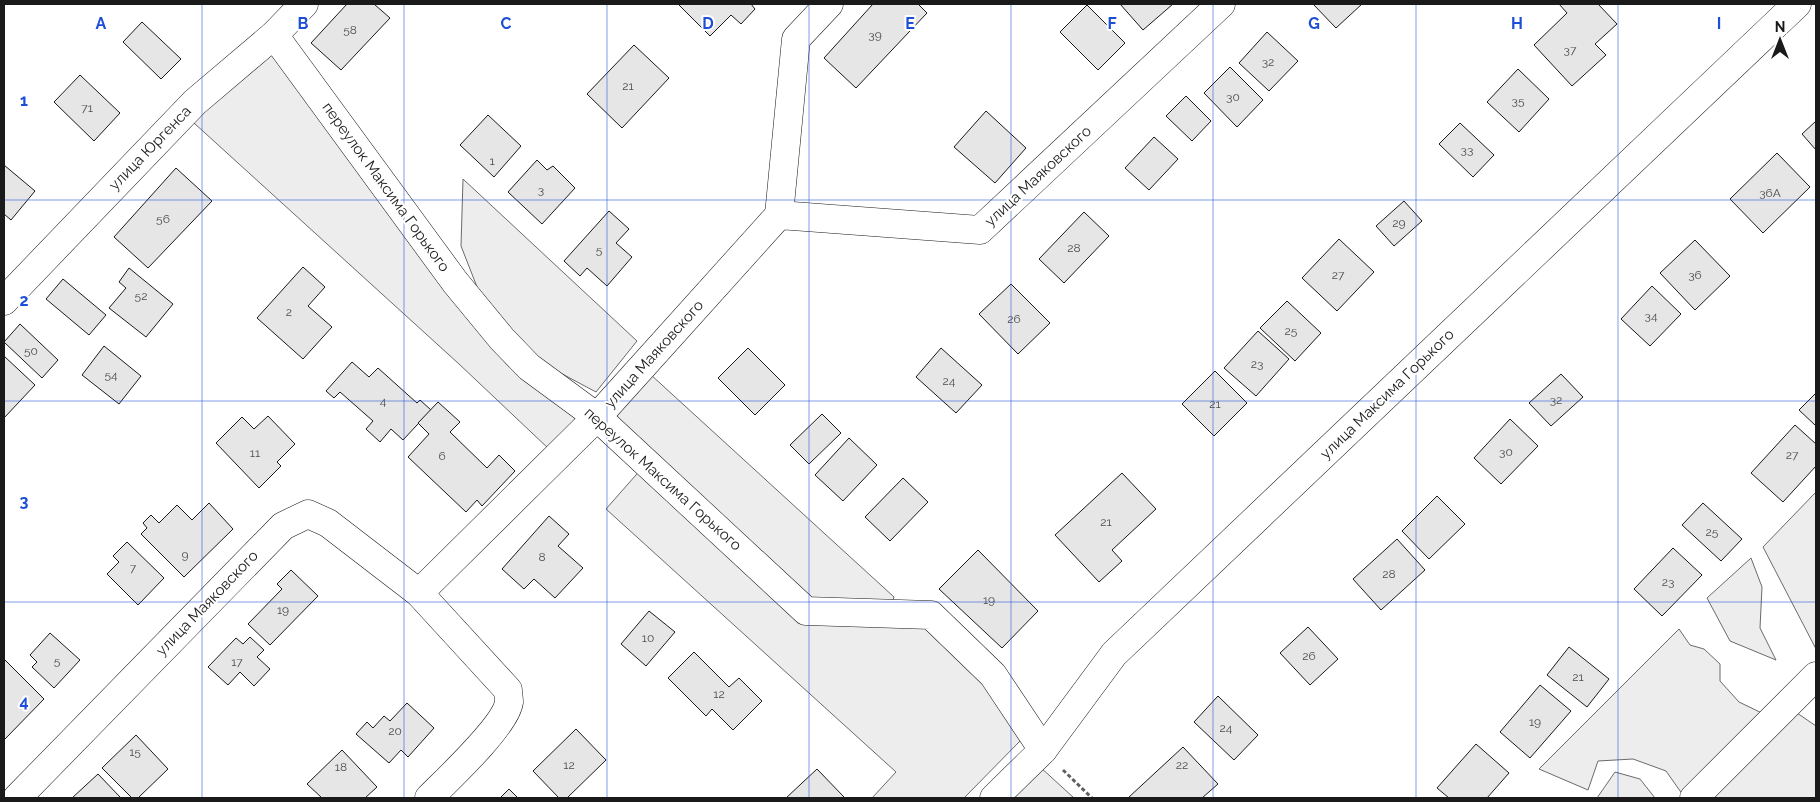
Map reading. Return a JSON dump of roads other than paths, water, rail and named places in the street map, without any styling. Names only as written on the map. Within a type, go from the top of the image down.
[{"type":"street","name":"улица Юргенса","points":[[4,301],[195,102],[274,34],[304,4]]},
{"type":"street","points":[[778,215],[796,38],[829,4]]},
{"type":"street","name":"улица Маяковского","points":[[419,593],[598,417],[778,215],[980,230],[1221,4]]},
{"type":"street","name":"улица Максима Горького","points":[[994,798],[1043,750],[1114,654],[1797,4]]},
{"type":"street","name":"переулок Максима Горького","points":[[274,34],[455,282],[502,339],[529,366],[598,417],[806,610],[931,615],[992,675],[1043,750]]},
{"type":"street","name":"улица Маяковского","points":[[17,798],[283,526],[308,514],[328,523],[419,593],[508,690],[509,703],[502,718],[465,763],[429,798]]},
{"type":"street","points":[[1694,798],[1816,676]]}]
